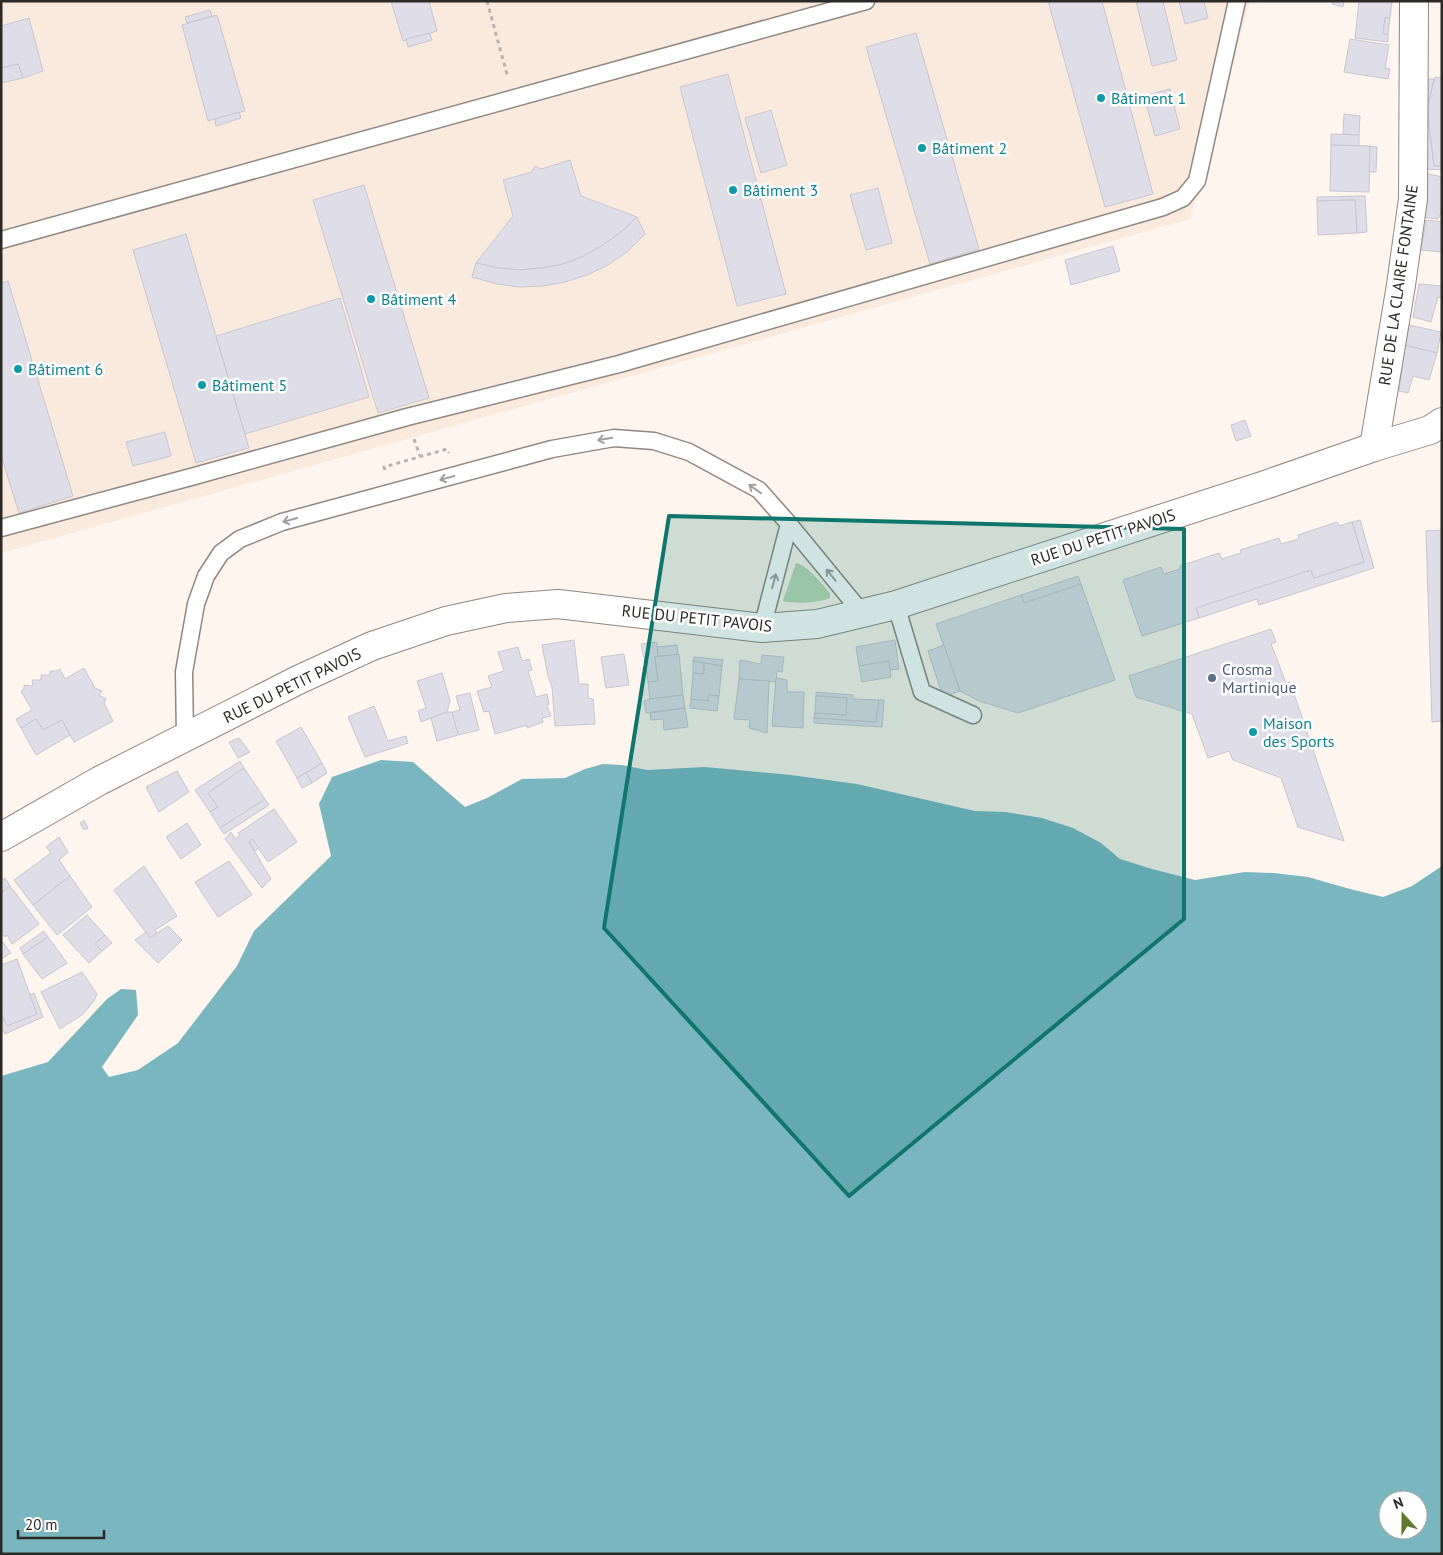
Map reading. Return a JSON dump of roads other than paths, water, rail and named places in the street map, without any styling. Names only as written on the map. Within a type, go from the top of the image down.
[{"type":"street","name":"RUE DE LA CLAIRE FONTAINE","points":[[1374,447],[1401,285],[1413,199],[1414,1]]},
{"type":"street","name":"RUE DU PETIT PAVOIS","points":[[1,837],[99,781],[298,680],[372,646],[446,621],[506,608],[558,604],[762,628],[817,624],[896,605],[1430,430],[1442,422]]},
{"type":"lane","points":[[1,240],[866,1]]},
{"type":"lane","points":[[1,528],[191,478],[407,417],[619,364],[1163,207],[1183,198],[1197,181],[1237,1]]},
{"type":"lane","points":[[185,737],[184,672],[196,604],[206,576],[221,553],[240,539],[282,522],[552,449],[614,438],[654,441],[689,452],[759,490],[862,613]]},
{"type":"lane","points":[[762,628],[789,524]]},
{"type":"lane","points":[[896,605],[922,692],[972,715]]},
{"type":"water","points":[[381,760],[413,762],[465,807],[487,798],[522,779],[565,778],[585,769],[603,764],[622,765],[647,770],[705,767],[791,775],[857,784],[975,811],[1006,812],[1042,818],[1073,828],[1101,843],[1120,859],[1195,880],[1245,872],[1274,873],[1308,877],[1383,897],[1412,886],[1442,866],[1442,1554],[1,1554],[1,1076],[48,1062],[107,999],[121,989],[136,990],[138,1015],[102,1067],[109,1077],[138,1070],[178,1043],[237,966],[254,931],[331,856],[319,804],[332,777]]},
{"type":"place","name":"Bâtiment 1","points":[[1101,98]]},
{"type":"place","name":"Bâtiment 2","points":[[922,148]]},
{"type":"place","name":"Bâtiment 3","points":[[733,190]]},
{"type":"place","name":"Bâtiment 4","points":[[371,299]]},
{"type":"place","name":"Bâtiment 6","points":[[18,369]]},
{"type":"place","name":"Bâtiment 5","points":[[202,385]]},
{"type":"place","name":"Crosma Martinique","points":[[1212,678]]},
{"type":"place","name":"Maison des Sports","points":[[1253,732]]}]
